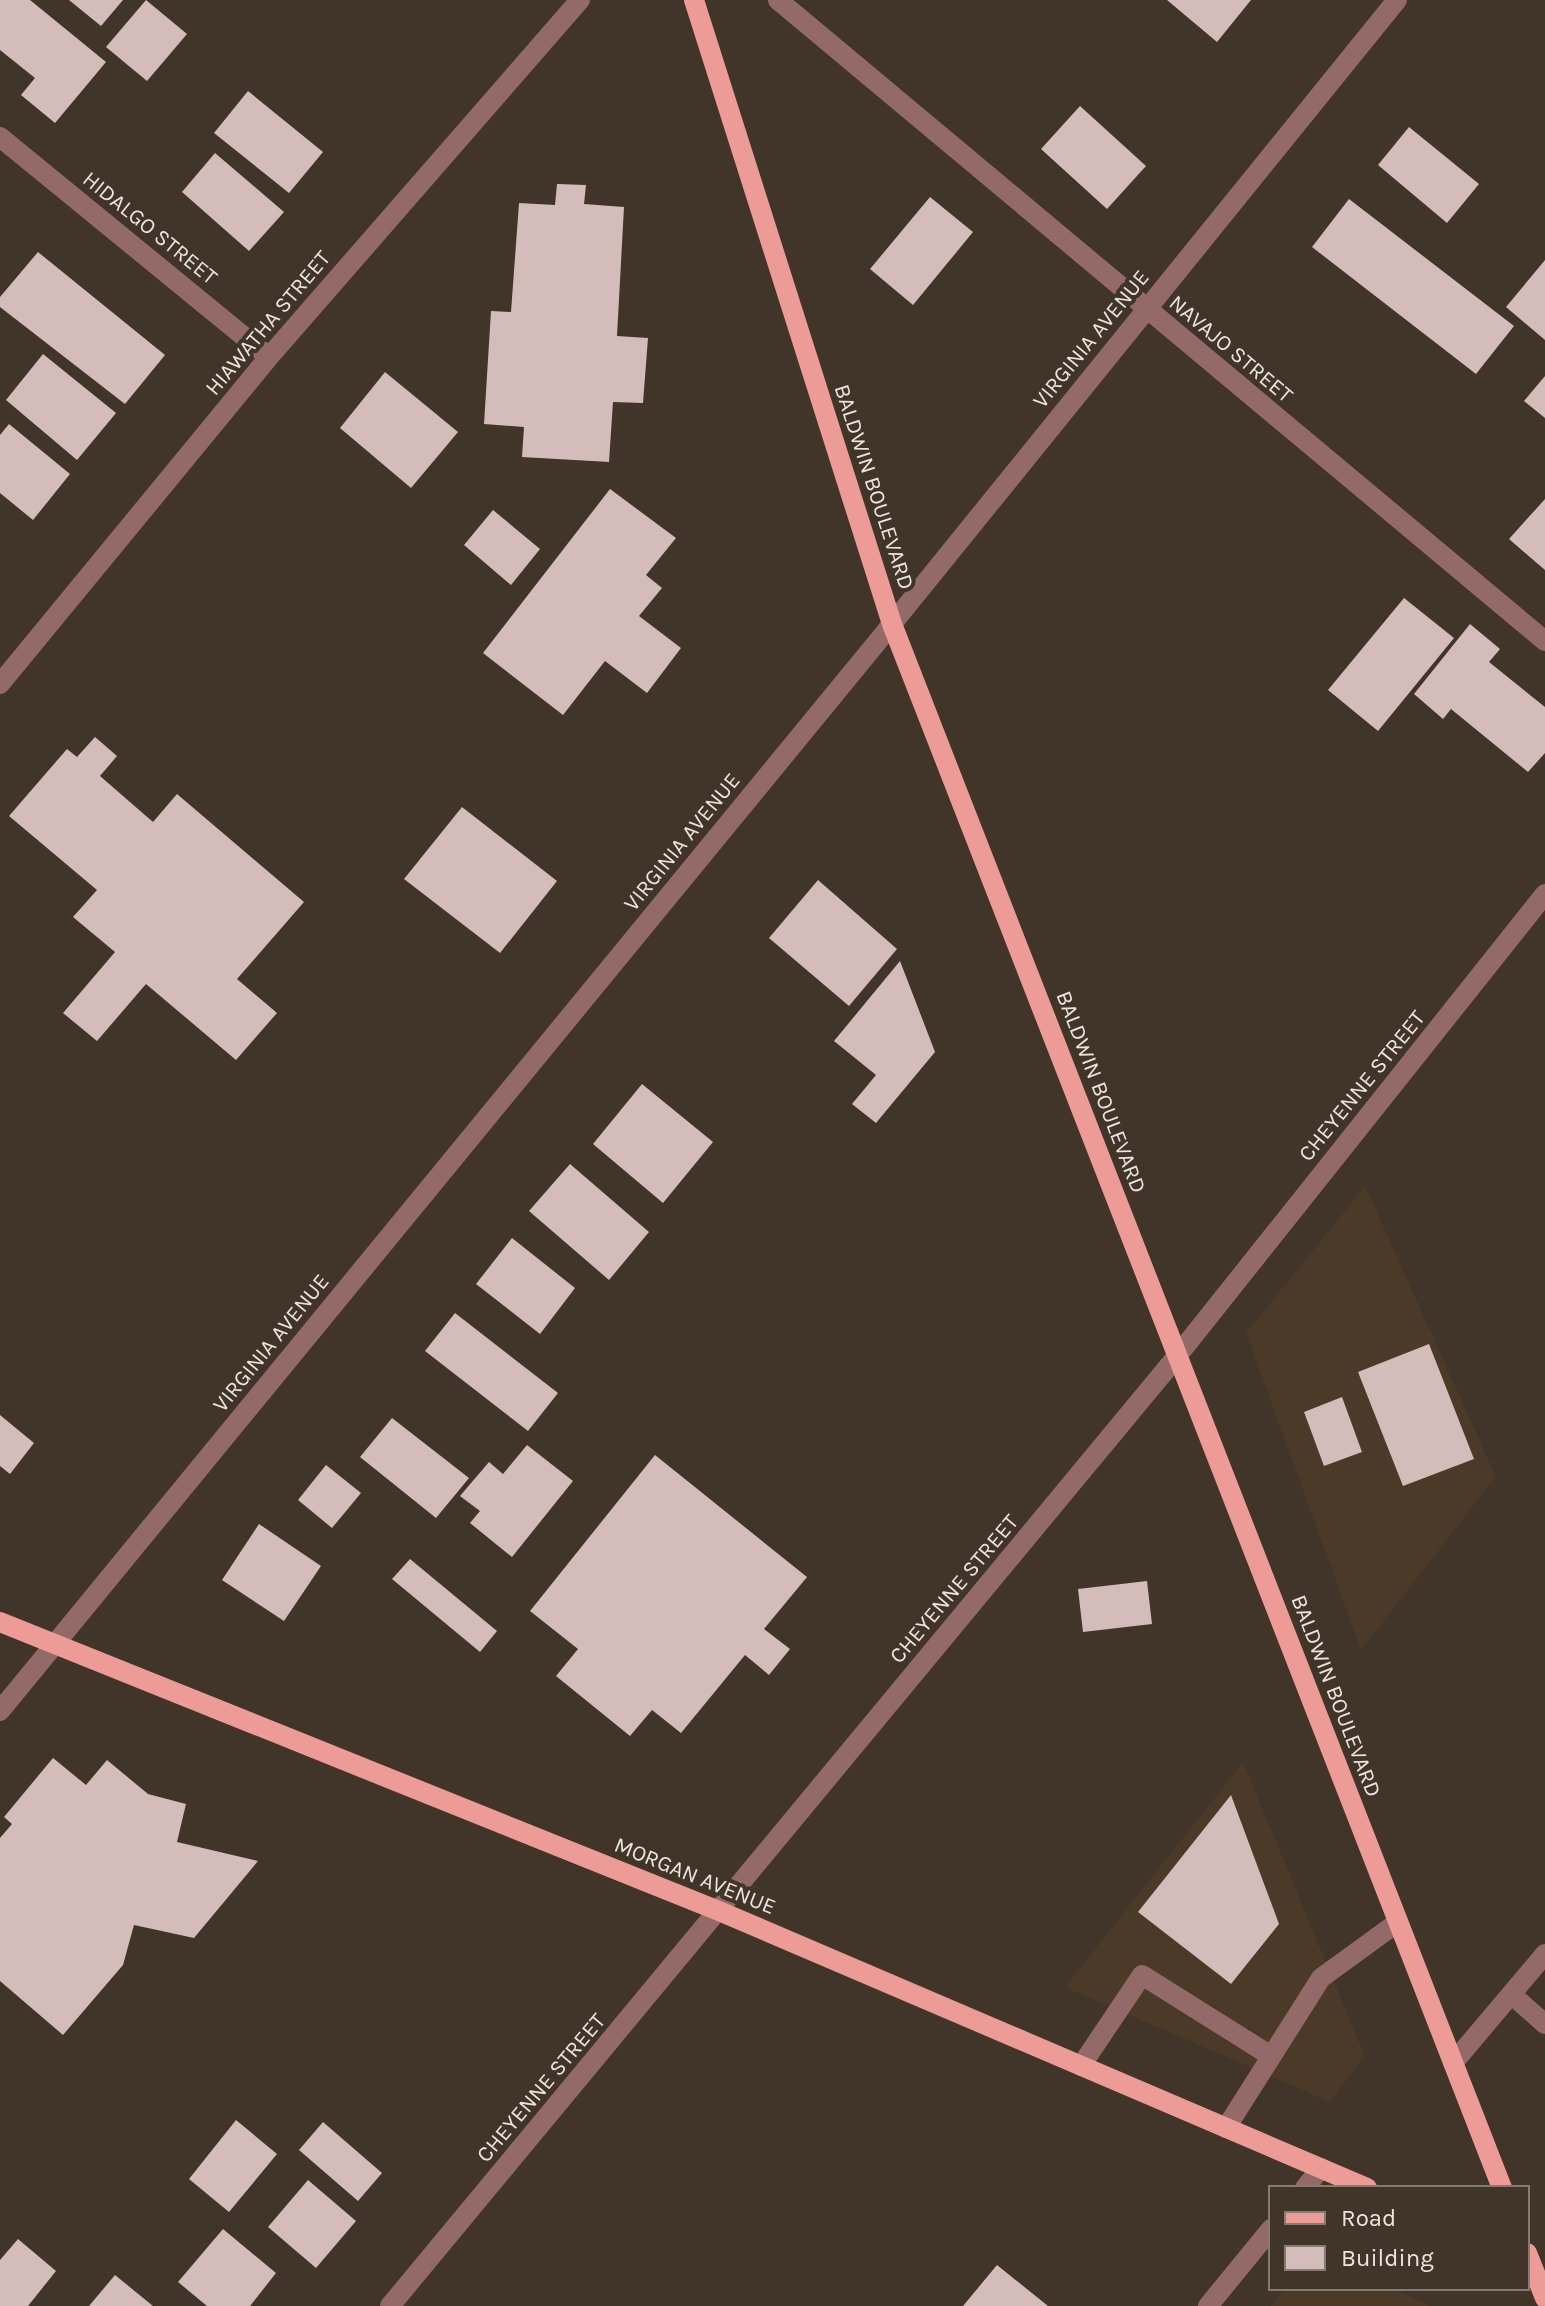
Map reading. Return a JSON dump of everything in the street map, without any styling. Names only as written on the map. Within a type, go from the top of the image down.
[{"type":"main road","name":"BALDWIN BOULEVARD","points":[[694,0],[892,624],[1501,2186]]},
{"type":"main road","name":"MORGAN AVENUE","points":[[0,1622],[719,1911],[1362,2186]]},
{"type":"main road","points":[[1532,2258],[1545,2298]]},
{"type":"street","name":"HIAWATHA STREET","points":[[0,684],[269,357],[580,0]]},
{"type":"street","name":"NAVAJO STREET","points":[[778,0],[1545,641]]},
{"type":"street","name":"VIRGINIA AVENUE","points":[[0,1711],[892,624],[1397,0]]},
{"type":"street","name":"HIDALGO STREET","points":[[0,137],[269,357]]},
{"type":"street","name":"CHEYENNE STREET","points":[[390,2306],[1178,1355],[1545,894]]},
{"type":"street","points":[[1226,2128],[1321,1978],[1398,1922]]},
{"type":"street","points":[[1453,2063],[1545,1954]]},
{"type":"street","points":[[1081,2066],[1142,1975],[1271,2056]]},
{"type":"street","points":[[1511,1994],[1545,2024]]},
{"type":"street","points":[[1307,2186],[1321,2168]]},
{"type":"street","points":[[1208,2306],[1269,2231]]},
{"type":"shaded area","points":[[1365,1186],[1496,1477],[1361,1650],[1246,1333]]},
{"type":"shaded area","points":[[1243,1762],[1365,2056],[1330,2102],[1065,1987]]},
{"type":"shaded area","points":[[1283,2290],[1397,2290],[1429,2306],[1270,2306]]},
{"type":"building","points":[[0,0],[30,0],[106,62],[55,123],[21,95],[35,78],[0,50]]},
{"type":"building","points":[[69,0],[123,0],[101,26]]},
{"type":"building","points":[[146,0],[187,34],[147,81],[106,47]]},
{"type":"building","points":[[1167,0],[1251,0],[1217,42]]},
{"type":"building","points":[[248,91],[323,152],[289,193],[214,133]]},
{"type":"building","points":[[1080,106],[1146,166],[1107,209],[1041,149]]},
{"type":"building","points":[[1409,127],[1479,184],[1447,223],[1378,165]]},
{"type":"building","points":[[215,153],[284,212],[249,251],[182,192]]},
{"type":"building","points":[[557,184],[586,185],[584,204],[624,207],[617,336],[648,338],[643,403],[613,402],[609,462],[522,457],[524,427],[484,424],[491,311],[511,312],[519,203],[555,205]]},
{"type":"building","points":[[930,197],[973,232],[913,305],[870,269]]},
{"type":"building","points":[[1349,199],[1514,326],[1476,374],[1312,247]]},
{"type":"building","points":[[38,252],[165,355],[125,404],[0,307],[0,297]]},
{"type":"building","points":[[1545,260],[1545,340],[1506,307]]},
{"type":"building","points":[[43,354],[116,413],[77,460],[6,400]]},
{"type":"building","points":[[385,372],[458,432],[411,488],[340,428]]},
{"type":"building","points":[[1545,376],[1545,418],[1524,401]]},
{"type":"building","points":[[9,424],[70,474],[33,520],[0,493],[0,435]]},
{"type":"building","points":[[610,489],[676,538],[646,575],[662,588],[639,616],[681,648],[647,693],[605,661],[563,715],[483,653]]},
{"type":"building","points":[[1545,499],[1545,570],[1509,539]]},
{"type":"building","points":[[493,510],[540,549],[511,585],[464,545]]},
{"type":"building","points":[[1404,598],[1454,638],[1378,731],[1328,690]]},
{"type":"building","points":[[1470,624],[1500,649],[1489,662],[1545,707],[1545,753],[1528,772],[1451,709],[1443,719],[1414,694]]},
{"type":"building","points":[[95,737],[117,756],[100,776],[153,822],[177,794],[304,902],[237,979],[277,1013],[236,1060],[146,984],[97,1041],[63,1013],[115,952],[73,917],[97,890],[9,816],[67,749],[77,757]]},
{"type":"building","points":[[462,807],[557,881],[500,953],[404,879]]},
{"type":"building","points":[[818,880],[897,949],[849,1006],[769,938]]},
{"type":"building","points":[[900,961],[935,1052],[876,1123],[852,1104],[876,1075],[834,1041]]},
{"type":"building","points":[[642,1084],[713,1142],[663,1203],[593,1144]]},
{"type":"building","points":[[570,1164],[649,1232],[609,1280],[529,1211]]},
{"type":"building","points":[[512,1238],[575,1288],[540,1334],[476,1284]]},
{"type":"building","points":[[455,1313],[558,1393],[528,1431],[425,1351]]},
{"type":"building","points":[[1429,1344],[1474,1459],[1403,1486],[1358,1372]]},
{"type":"building","points":[[1342,1397],[1362,1452],[1324,1466],[1304,1412]]},
{"type":"building","points":[[0,1415],[34,1443],[10,1474],[0,1466]]},
{"type":"building","points":[[392,1418],[469,1478],[436,1518],[360,1457]]},
{"type":"building","points":[[527,1445],[573,1481],[512,1557],[470,1523],[480,1511],[460,1496],[489,1462],[503,1474]]},
{"type":"building","points":[[655,1455],[807,1577],[764,1629],[790,1649],[769,1675],[745,1655],[681,1733],[652,1710],[630,1736],[556,1676],[578,1649],[530,1611]]},
{"type":"building","points":[[326,1465],[361,1493],[332,1528],[298,1500]]},
{"type":"building","points":[[259,1524],[321,1566],[284,1621],[222,1580]]},
{"type":"building","points":[[410,1559],[497,1631],[480,1652],[392,1579]]},
{"type":"building","points":[[1147,1581],[1152,1624],[1083,1632],[1078,1589]]},
{"type":"building","points":[[53,1758],[86,1785],[107,1760],[148,1794],[186,1804],[177,1842],[258,1861],[194,1938],[134,1925],[123,1965],[63,2035],[0,1981],[0,1838],[12,1824],[4,1817]]},
{"type":"building","points":[[1231,1795],[1279,1924],[1231,1984],[1138,1912]]},
{"type":"building","points":[[236,2120],[277,2154],[229,2212],[189,2179]]},
{"type":"building","points":[[323,2122],[382,2173],[358,2201],[299,2150]]},
{"type":"building","points":[[308,2180],[356,2221],[316,2268],[268,2227]]},
{"type":"building","points":[[223,2229],[276,2273],[250,2306],[207,2306],[178,2282]]},
{"type":"building","points":[[18,2239],[56,2271],[28,2306],[0,2306],[0,2260]]},
{"type":"building","points":[[997,2265],[1048,2306],[963,2306]]},
{"type":"building","points":[[115,2275],[153,2306],[89,2306]]}]
